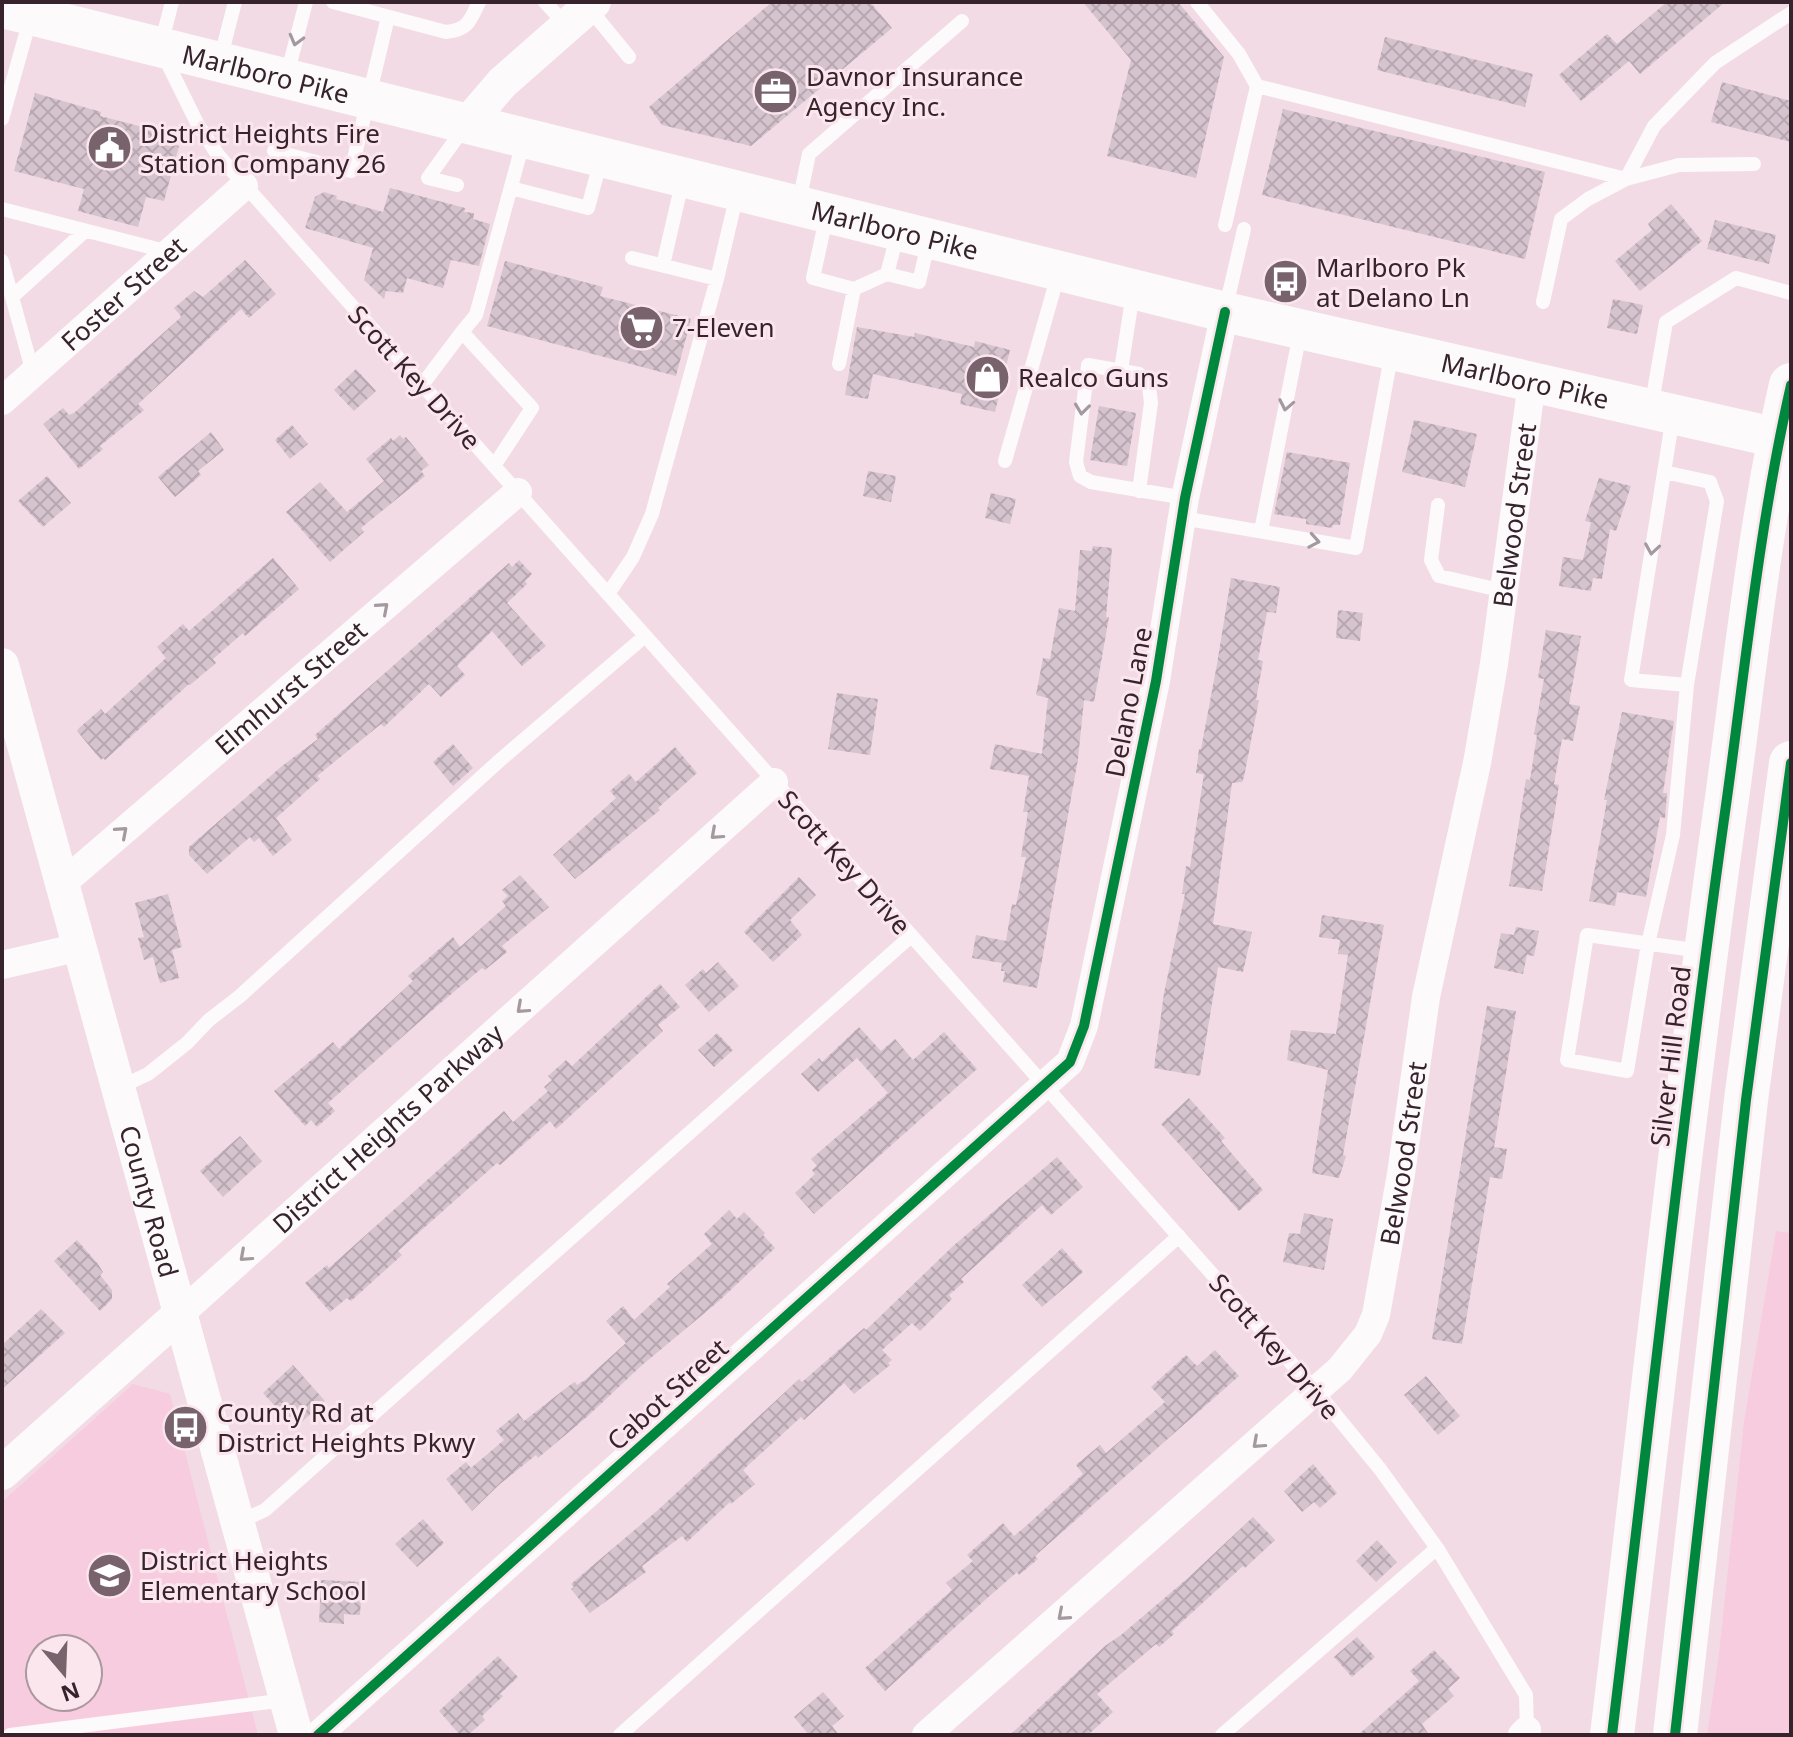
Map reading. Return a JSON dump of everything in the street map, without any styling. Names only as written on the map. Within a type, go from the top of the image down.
[{"type":"main road","name":"Marlboro Pike","points":[[16,11],[83,22],[160,48],[1225,312],[1785,439]]},
{"type":"main road","name":"Silver Hill Road","points":[[1612,1735],[1705,952],[1791,385]]},
{"type":"main road","points":[[1675,1735],[1746,1100],[1791,763]]},
{"type":"street","points":[[466,125],[502,83],[574,10]]},
{"type":"street","name":"Foster Street","points":[[2,401],[244,186]]},
{"type":"street","name":"Delano Lane","points":[[1045,1086],[1070,1062],[1084,1026],[1156,681],[1184,508],[1225,312]]},
{"type":"street","name":"Belwood Street","points":[[926,1735],[1316,1391],[1356,1351],[1368,1334],[1376,1315],[1401,1174],[1426,997],[1477,763],[1532,382]]},
{"type":"street","name":"Elmhurst Street","points":[[63,883],[518,492]]},
{"type":"street","name":"County Road","points":[[2,665],[296,1735]]},
{"type":"street","name":"District Heights Parkway","points":[[2,1473],[774,782]]},
{"type":"street","points":[[2,965],[80,947]]},
{"type":"street","name":"Cabot Street","points":[[318,1735],[1045,1086]]},
{"type":"lane","points":[[160,48],[172,2]]},
{"type":"lane","points":[[219,61],[235,2]]},
{"type":"lane","points":[[286,78],[306,2]]},
{"type":"lane","points":[[333,2],[446,32],[459,31],[469,23],[479,2]]},
{"type":"lane","points":[[1197,2],[1239,54],[1257,86],[1225,225]]},
{"type":"lane","points":[[574,10],[629,57]]},
{"type":"lane","points":[[2,119],[16,11]]},
{"type":"lane","points":[[1626,179],[1654,126],[1715,63],[1791,13]]},
{"type":"lane","points":[[274,151],[351,171],[388,17]]},
{"type":"lane","points":[[914,235],[887,274],[854,289],[813,278],[809,154],[962,21]]},
{"type":"lane","name":"Scott Key Drive","points":[[160,48],[198,125],[244,186],[1179,1236],[1316,1391],[1380,1469],[1437,1548],[1526,1695],[1524,1733]]},
{"type":"lane","points":[[1257,86],[1626,179]]},
{"type":"lane","points":[[457,185],[428,178],[466,125]]},
{"type":"lane","points":[[422,385],[476,315],[524,139]]},
{"type":"lane","points":[[511,188],[588,208],[601,158]]},
{"type":"lane","points":[[1543,302],[1561,219],[1588,199],[1626,179],[1679,165],[1754,164]]},
{"type":"lane","points":[[663,265],[683,178]]},
{"type":"lane","points":[[608,594],[633,557],[652,514],[717,279],[737,192]]},
{"type":"lane","points":[[2,209],[169,253]]},
{"type":"lane","points":[[1225,312],[1244,229]]},
{"type":"lane","points":[[12,297],[85,231]]},
{"type":"lane","points":[[887,274],[919,282],[914,235]]},
{"type":"lane","points":[[632,258],[717,279]]},
{"type":"lane","points":[[2,261],[33,373]]},
{"type":"lane","points":[[1005,461],[1059,271]]},
{"type":"lane","points":[[1687,685],[1631,680],[1664,472],[1662,411],[1666,322],[1736,278],[1791,293]]},
{"type":"lane","points":[[839,364],[854,289]]},
{"type":"lane","points":[[1121,370],[1134,289]]},
{"type":"lane","points":[[1261,531],[1301,329]]},
{"type":"lane","points":[[462,332],[532,408],[494,466]]},
{"type":"lane","points":[[1139,491],[1151,403],[1149,386],[1139,374],[1088,365],[1076,462],[1080,476],[1091,482],[1139,491],[1261,531],[1356,548],[1392,350]]},
{"type":"lane","points":[[1664,472],[1710,482],[1717,501],[1687,685],[1673,835],[1648,944],[1627,1071],[1567,1060],[1587,935],[1648,944],[1705,952]]},
{"type":"lane","points":[[1438,505],[1431,560],[1439,576],[1504,591]]},
{"type":"lane","points":[[118,1088],[148,1074],[187,1043],[499,761],[645,636]]},
{"type":"lane","points":[[237,1523],[265,1510],[911,936]]},
{"type":"lane","points":[[620,1735],[1179,1236]]},
{"type":"lane","points":[[1222,1735],[1437,1548]]},
{"type":"lane","points":[[10,1735],[287,1700]]},
{"type":"lane","points":[[101,1735],[115,1722]]},
{"type":"shaded area","points":[[1776,1231],[1791,1233],[1791,1735],[1707,1735],[1744,1422]]},
{"type":"shaded area","name":"District Heights Elementary School","points":[[133,1384],[170,1394],[258,1735],[2,1735],[2,1502]]},
{"type":"building","points":[[772,2],[870,2],[892,28],[751,146],[662,125],[649,107]]},
{"type":"building","points":[[1083,2],[1178,2],[1224,57],[1196,178],[1107,156],[1131,60]]},
{"type":"building","points":[[1667,2],[1725,2],[1640,74],[1629,61],[1581,101],[1559,75],[1607,34],[1617,44]]},
{"type":"building","points":[[1385,37],[1533,74],[1525,107],[1377,70]]},
{"type":"building","points":[[1722,82],[1791,101],[1791,142],[1711,122]]},
{"type":"building","points":[[35,93],[101,112],[100,116],[162,132],[160,141],[179,146],[164,201],[146,197],[138,227],[78,211],[84,189],[14,171]]},
{"type":"building","points":[[1283,109],[1545,172],[1525,259],[1262,195]]},
{"type":"building","points":[[390,188],[465,208],[464,212],[474,213],[473,219],[490,224],[479,266],[451,260],[443,288],[407,278],[403,293],[386,291],[384,299],[364,280],[373,248],[305,228],[315,197],[324,192],[337,196],[336,199],[383,212]]},
{"type":"building","points":[[1671,204],[1702,241],[1640,291],[1615,261],[1652,230],[1648,224]]},
{"type":"building","points":[[1715,220],[1776,235],[1769,264],[1707,249]]},
{"type":"building","points":[[245,260],[276,294],[249,318],[241,309],[138,404],[144,410],[100,446],[103,449],[79,469],[43,424],[63,408],[69,415],[74,413],[180,318],[174,308],[194,291],[203,297]]},
{"type":"building","points":[[505,261],[603,287],[600,296],[691,319],[676,376],[487,326]]},
{"type":"building","points":[[1613,299],[1643,305],[1637,334],[1607,328]]},
{"type":"building","points":[[857,327],[914,337],[915,333],[974,347],[975,341],[1010,350],[995,412],[960,404],[962,394],[873,374],[868,399],[845,395]]},
{"type":"building","points":[[356,369],[376,391],[354,411],[334,390]]},
{"type":"building","points":[[1099,406],[1136,413],[1127,466],[1090,460]]},
{"type":"building","points":[[1414,420],[1477,434],[1465,487],[1402,472]]},
{"type":"building","points":[[292,425],[308,444],[290,459],[275,440]]},
{"type":"building","points":[[211,432],[224,450],[198,471],[201,475],[175,497],[158,477]]},
{"type":"building","points":[[400,435],[403,439],[406,437],[429,465],[421,471],[425,476],[361,528],[364,532],[330,562],[286,512],[320,482],[347,512],[384,481],[366,459],[391,438],[393,441]]},
{"type":"building","points":[[1287,452],[1350,463],[1340,525],[1333,525],[1332,528],[1306,524],[1306,519],[1274,514]]},
{"type":"building","points":[[868,471],[896,476],[891,502],[863,496]]},
{"type":"building","points":[[47,476],[71,503],[43,527],[18,501]]},
{"type":"building","points":[[1599,478],[1631,486],[1616,531],[1610,529],[1602,579],[1593,578],[1591,591],[1559,586],[1563,557],[1583,560],[1591,522],[1585,521]]},
{"type":"building","points":[[991,493],[1016,499],[1010,524],[985,518]]},
{"type":"building","points":[[1093,546],[1112,548],[1106,617],[1109,617],[1094,702],[1084,700],[1078,759],[1037,988],[1003,982],[1005,971],[1001,971],[1002,963],[972,958],[976,935],[1006,941],[1012,904],[1016,905],[1026,857],[1021,857],[1028,812],[1023,812],[1029,776],[990,769],[995,744],[1042,754],[1048,698],[1036,695],[1043,658],[1050,659],[1059,608],[1075,611],[1080,550],[1092,551]]},
{"type":"building","points":[[273,558],[299,589],[245,636],[243,633],[213,659],[216,663],[105,760],[101,760],[77,731],[79,728],[101,709],[105,714],[166,658],[157,647],[183,624],[189,631]]},
{"type":"building","points":[[519,560],[532,574],[525,581],[527,584],[507,603],[546,646],[522,666],[492,631],[457,666],[465,675],[441,697],[429,684],[384,727],[381,724],[317,776],[320,779],[276,818],[292,840],[273,856],[259,838],[254,842],[250,837],[207,874],[189,855],[189,847],[282,766],[318,739],[315,735],[509,563],[512,567]]},
{"type":"building","points":[[1231,578],[1280,587],[1276,613],[1267,612],[1258,660],[1263,661],[1256,700],[1259,700],[1244,777],[1242,782],[1232,783],[1213,924],[1252,932],[1243,972],[1218,967],[1200,1076],[1154,1068],[1164,993],[1185,894],[1182,894],[1186,866],[1190,867],[1204,774],[1196,773],[1199,749]]},
{"type":"building","points":[[1338,610],[1363,613],[1360,641],[1336,638]]},
{"type":"building","points":[[1546,630],[1581,636],[1569,704],[1580,706],[1573,741],[1562,739],[1554,784],[1559,785],[1542,891],[1509,886],[1526,779],[1530,780],[1537,735],[1534,734],[1544,679],[1538,678]]},
{"type":"building","points":[[837,693],[878,699],[870,755],[828,749]]},
{"type":"building","points":[[1622,712],[1674,721],[1663,793],[1667,793],[1665,818],[1660,817],[1646,897],[1617,892],[1615,906],[1589,901],[1607,800],[1604,800]]},
{"type":"building","points":[[453,744],[473,768],[453,786],[433,762]]},
{"type":"building","points":[[675,747],[697,773],[658,808],[660,810],[575,879],[553,855],[616,798],[610,791],[629,774],[636,782]]},
{"type":"building","points":[[520,875],[549,907],[502,946],[507,952],[485,970],[482,968],[328,1103],[335,1111],[317,1127],[311,1120],[305,1126],[274,1091],[333,1042],[339,1049],[413,981],[408,976],[453,937],[460,947],[506,906],[502,901],[508,896],[502,890]]},
{"type":"building","points":[[799,877],[816,895],[790,920],[802,935],[773,962],[744,932]]},
{"type":"building","points":[[168,894],[182,947],[172,950],[179,978],[160,983],[153,957],[144,960],[138,938],[144,937],[135,903]]},
{"type":"building","points":[[1322,915],[1384,925],[1343,1155],[1346,1156],[1339,1178],[1312,1173],[1328,1070],[1287,1060],[1291,1030],[1336,1034],[1348,955],[1338,954],[1340,940],[1319,937]]},
{"type":"building","points":[[1516,927],[1539,931],[1534,956],[1527,955],[1523,974],[1494,968],[1501,933],[1514,935]]},
{"type":"building","points":[[718,962],[739,986],[709,1012],[685,985],[703,969],[706,973]]},
{"type":"building","points":[[660,984],[680,1007],[658,1025],[663,1031],[556,1129],[550,1121],[500,1165],[497,1163],[398,1251],[402,1255],[351,1301],[347,1298],[330,1312],[305,1283],[327,1265],[329,1268],[504,1111],[513,1122],[548,1091],[544,1087],[552,1080],[548,1076],[566,1060],[572,1066]]},
{"type":"building","points":[[1487,1006],[1516,1011],[1494,1147],[1507,1149],[1502,1179],[1490,1177],[1462,1344],[1432,1339]]},
{"type":"building","points":[[859,1027],[881,1051],[895,1039],[913,1060],[944,1032],[977,1069],[814,1214],[795,1193],[815,1174],[812,1170],[817,1166],[811,1159],[888,1093],[857,1058],[818,1092],[801,1074],[819,1058],[822,1062]]},
{"type":"building","points":[[717,1033],[733,1050],[714,1067],[698,1050]]},
{"type":"building","points":[[1189,1098],[1225,1138],[1221,1141],[1263,1190],[1239,1211],[1161,1124]]},
{"type":"building","points":[[240,1136],[262,1161],[223,1197],[200,1171]]},
{"type":"building","points":[[1057,1157],[1083,1187],[1051,1215],[1042,1205],[961,1279],[964,1282],[949,1295],[952,1299],[920,1331],[912,1323],[882,1350],[892,1360],[888,1363],[890,1365],[854,1394],[844,1383],[804,1420],[801,1417],[743,1470],[755,1484],[730,1502],[687,1542],[682,1536],[642,1566],[646,1572],[590,1613],[571,1589],[574,1587],[571,1584],[658,1510],[799,1379],[802,1382],[864,1328],[866,1330],[952,1247]]},
{"type":"building","points":[[729,1210],[737,1219],[744,1212],[775,1248],[588,1416],[538,1458],[536,1455],[500,1484],[472,1511],[446,1479],[466,1462],[471,1468],[504,1440],[496,1431],[518,1413],[524,1421],[570,1385],[585,1380],[626,1343],[606,1321],[623,1306],[634,1320],[670,1287],[667,1284],[712,1244],[704,1234]]},
{"type":"building","points":[[1304,1213],[1333,1219],[1324,1270],[1283,1262],[1289,1233],[1300,1234]]},
{"type":"building","points":[[77,1240],[98,1264],[103,1272],[100,1275],[112,1290],[112,1299],[100,1311],[54,1261]]},
{"type":"building","points":[[1062,1248],[1083,1272],[1042,1307],[1022,1285]]},
{"type":"building","points":[[41,1309],[65,1333],[2,1389],[2,1345]]},
{"type":"building","points":[[1215,1350],[1239,1376],[1035,1556],[1038,1559],[1019,1575],[1017,1572],[885,1691],[865,1668],[952,1590],[946,1583],[973,1561],[967,1555],[1003,1523],[1014,1536],[1083,1474],[1076,1465],[1100,1445],[1106,1453],[1165,1402],[1151,1387],[1186,1355],[1197,1366]]},
{"type":"building","points":[[293,1365],[325,1401],[295,1428],[263,1393]]},
{"type":"building","points":[[1426,1376],[1460,1416],[1438,1435],[1404,1395]]},
{"type":"building","points":[[1313,1464],[1337,1493],[1320,1508],[1314,1502],[1302,1512],[1284,1491]]},
{"type":"building","points":[[1253,1517],[1275,1540],[1172,1631],[1174,1634],[1159,1647],[1156,1644],[1097,1694],[1113,1712],[1088,1735],[1010,1735],[1105,1646],[1188,1578]]},
{"type":"building","points":[[423,1519],[444,1543],[417,1567],[395,1544]]},
{"type":"building","points":[[1377,1540],[1397,1562],[1376,1582],[1356,1561]]},
{"type":"building","points":[[321,1580],[362,1582],[360,1615],[344,1614],[344,1624],[319,1622]]},
{"type":"building","points":[[1357,1637],[1375,1657],[1352,1677],[1334,1657]]},
{"type":"building","points":[[1434,1650],[1460,1678],[1448,1689],[1454,1696],[1422,1724],[1429,1735],[1358,1735],[1419,1681],[1410,1671]]},
{"type":"building","points":[[498,1656],[518,1677],[482,1716],[485,1720],[468,1735],[460,1735],[439,1711]]},
{"type":"building","points":[[823,1692],[844,1716],[832,1726],[839,1735],[809,1735],[794,1717]]},
{"type":"cycle path","points":[[318,1735],[1070,1062],[1084,1026],[1156,681],[1185,498],[1225,312]]},
{"type":"cycle path","points":[[1612,1735],[1681,1149],[1747,643],[1762,539],[1791,385]]},
{"type":"cycle path","points":[[1675,1735],[1746,1100],[1791,763]]},
{"type":"place","name":"Davnor Insurance Agency Inc.","points":[[775,91]]},
{"type":"place","name":"District Heights Fire Station Company 26","points":[[109,148]]},
{"type":"place","name":"Marlboro Pk at Delano Ln","points":[[1285,282]]},
{"type":"place","name":"7-Eleven","points":[[641,327]]},
{"type":"place","name":"Realco Guns","points":[[987,377]]},
{"type":"place","name":"County Rd at District Heights Pkwy","points":[[186,1427]]},
{"type":"place","name":"District Heights Elementary School","points":[[109,1575]]}]
